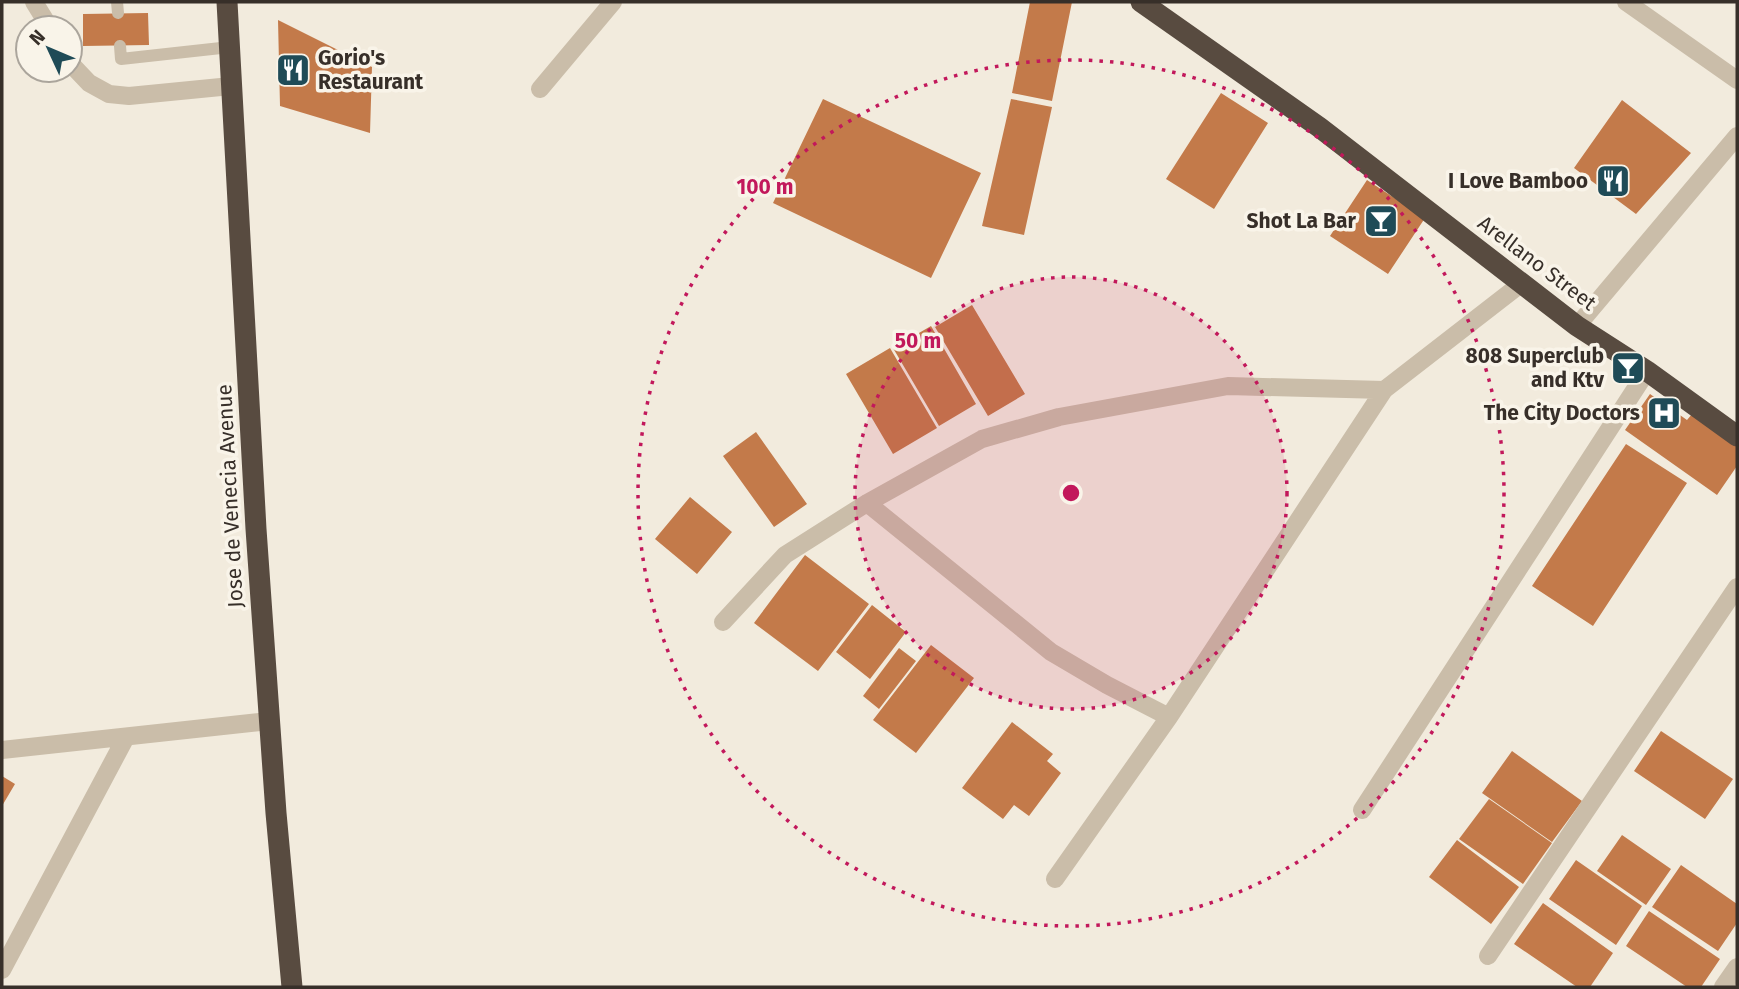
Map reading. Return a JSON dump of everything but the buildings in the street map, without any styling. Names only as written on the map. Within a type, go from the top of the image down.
[{"type":"highway","name":"Jose de Venecia Avenue","points":[[227,2],[256,529],[276,813],[292,987]]},
{"type":"highway","name":"Arellano Street","points":[[1140,2],[1319,127],[1577,326],[1647,371],[1737,436]]},
{"type":"street","points":[[540,89],[613,2]]},
{"type":"street","points":[[1626,2],[1737,80]]},
{"type":"street","points":[[84,77],[109,94],[129,96],[231,86]]},
{"type":"street","points":[[1577,326],[1737,135]]},
{"type":"street","points":[[1055,879],[1169,717],[1384,390],[1522,283]]},
{"type":"street","points":[[1362,810],[1647,371]]},
{"type":"street","points":[[723,622],[785,555],[867,503],[982,439],[1059,417],[1227,386],[1384,390]]},
{"type":"street","points":[[867,503],[1051,652],[1169,717]]},
{"type":"street","points":[[1488,956],[1737,587]]},
{"type":"street","points":[[2,750],[269,721]]},
{"type":"street","points":[[2,970],[126,737]]},
{"type":"street","points":[[1723,987],[1737,967]]},
{"type":"lane","points":[[120,46],[121,59],[230,47]]},
{"type":"place","name":"Gorio's Restaurant","points":[[293,70]]},
{"type":"place","name":"I Love Bamboo","points":[[1613,181]]},
{"type":"place","name":"Shot La Bar","points":[[1381,221]]},
{"type":"place","name":"808 Superclub and Ktv","points":[[1628,368]]},
{"type":"place","name":"The City Doctors","points":[[1664,413]]}]
